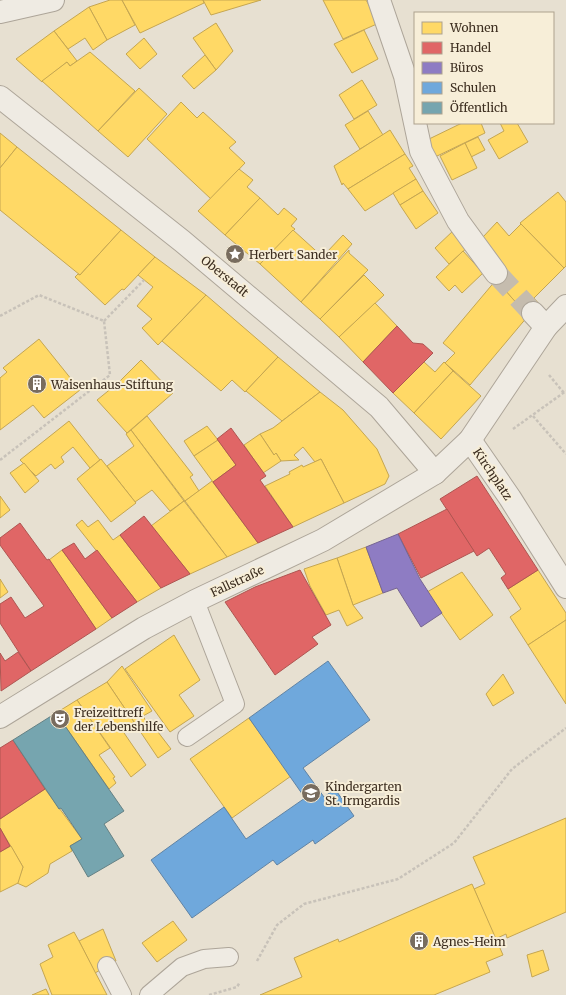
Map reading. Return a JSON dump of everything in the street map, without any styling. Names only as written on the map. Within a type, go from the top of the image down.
[{"type":"street","points":[[0,12],[53,0]]},
{"type":"street","points":[[378,0],[405,76],[414,118]]},
{"type":"street","name":"Oberstadt","points":[[0,97],[182,241],[379,406],[434,473]]},
{"type":"street","points":[[415,124],[421,151],[458,221],[496,273]]},
{"type":"street","name":"Kirchplatz","points":[[566,306],[540,320],[473,445],[566,587]]},
{"type":"street","name":"Fallstraße","points":[[0,717],[144,628],[195,601],[323,540],[434,473],[473,445]]},
{"type":"lane","points":[[187,738],[235,704],[195,601]]},
{"type":"lane","points":[[149,995],[182,967],[204,958],[229,957]]},
{"type":"lane","points":[[107,966],[122,995]]},
{"type":"path","points":[[104,321],[144,280]]},
{"type":"path","points":[[0,316],[39,295],[104,321]]},
{"type":"path","points":[[0,460],[110,375],[104,321]]},
{"type":"path","points":[[473,445],[533,416],[566,391]]},
{"type":"path","points":[[533,416],[566,454]]},
{"type":"path","points":[[252,966],[277,925],[304,904],[398,879],[454,843],[512,769],[566,728]]},
{"type":"path","points":[[209,995],[236,987],[244,977]]},
{"type":"building: Wohnen","points":[[110,0],[122,0],[135,25],[107,40],[89,7]]},
{"type":"building: Wohnen","points":[[122,0],[203,0],[204,3],[140,33]]},
{"type":"building: Wohnen","points":[[203,0],[261,0],[211,15]]},
{"type":"building: Wohnen","points":[[323,0],[366,0],[379,23],[343,39]]},
{"type":"building: Wohnen","points":[[89,7],[107,40],[93,50],[85,38],[68,49],[54,31]]},
{"type":"building: Wohnen","points":[[216,23],[233,51],[216,70],[193,38]]},
{"type":"building: Wohnen","points":[[364,30],[378,59],[352,73],[334,44]]},
{"type":"building: Wohnen","points":[[54,31],[77,61],[70,66],[67,62],[42,82],[16,59]]},
{"type":"building: Wohnen","points":[[144,38],[157,54],[140,69],[126,54]]},
{"type":"building: Wohnen","points":[[90,52],[135,91],[98,131],[42,81],[67,62],[70,66]]},
{"type":"building: Wohnen","points":[[205,55],[216,70],[194,89],[182,76]]},
{"type":"building: Wohnen","points":[[362,80],[377,105],[354,119],[339,95]]},
{"type":"building: Wohnen","points":[[139,88],[167,114],[128,157],[98,131]]},
{"type":"building: Wohnen","points":[[181,102],[197,118],[203,112],[236,142],[229,148],[245,163],[211,199],[147,139]]},
{"type":"building: Wohnen","points":[[368,111],[383,135],[360,149],[345,125]]},
{"type":"building: Wohnen","points":[[460,124],[481,124],[485,133],[435,157],[427,140]]},
{"type":"building: Wohnen","points":[[500,124],[518,124],[528,142],[499,159],[488,140],[504,131]]},
{"type":"building: Wohnen","points":[[390,130],[405,154],[348,189],[343,183],[342,185],[334,166]]},
{"type":"building: Wohnen","points":[[0,133],[17,147],[0,168]]},
{"type":"building: Wohnen","points":[[478,137],[485,150],[471,157],[465,143]]},
{"type":"building: Wohnen","points":[[465,143],[477,168],[452,180],[440,156]]},
{"type":"building: Wohnen","points":[[17,147],[121,230],[80,275],[0,210],[0,168]]},
{"type":"building: Wohnen","points":[[405,154],[413,166],[409,168],[416,179],[365,211],[348,189]]},
{"type":"building: Wohnen","points":[[239,169],[253,180],[247,187],[260,198],[225,235],[198,211]]},
{"type":"building: Wohnen","points":[[416,179],[423,191],[400,205],[393,193]]},
{"type":"building: Wohnen","points":[[423,191],[438,213],[416,229],[400,205]]},
{"type":"building: Wohnen","points":[[558,192],[566,202],[566,266],[564,268],[520,223]]},
{"type":"building: Wohnen","points":[[260,198],[278,215],[284,208],[297,219],[291,226],[295,229],[260,264],[225,235]]},
{"type":"building: Wohnen","points":[[497,222],[509,236],[521,224],[564,268],[534,298],[540,305],[529,317],[492,276],[483,237]]},
{"type":"building: Wohnen","points":[[121,230],[155,257],[124,290],[122,289],[105,305],[75,277],[78,274],[80,275]]},
{"type":"building: Wohnen","points":[[293,230],[325,259],[329,254],[327,252],[343,235],[352,244],[301,302],[260,264]]},
{"type":"building: Wohnen","points":[[454,230],[469,246],[449,264],[435,248]]},
{"type":"building: Wohnen","points":[[349,250],[349,253],[368,270],[320,319],[301,302]]},
{"type":"building: Wohnen","points":[[463,251],[483,273],[462,293],[455,285],[449,291],[436,277]]},
{"type":"building: Wohnen","points":[[155,257],[206,295],[158,345],[142,328],[152,319],[137,306],[153,287],[138,275]]},
{"type":"building: Wohnen","points":[[364,275],[384,295],[339,337],[320,319]]},
{"type":"building: Wohnen","points":[[496,280],[528,316],[470,385],[445,363],[455,353],[443,343]]},
{"type":"building: Wohnen","points":[[206,295],[278,357],[245,392],[232,380],[221,391],[162,341]]},
{"type":"building: Wohnen","points":[[375,303],[397,326],[363,362],[339,337]]},
{"type":"building: Wohnen","name":"Waisenhaus-Stiftung","points":[[39,339],[80,390],[44,418],[33,405],[0,430],[0,378],[7,372],[3,368]]},
{"type":"building: Wohnen","points":[[278,357],[320,392],[282,421],[246,391]]},
{"type":"building: Wohnen","points":[[141,360],[173,393],[127,433],[97,400],[118,383]]},
{"type":"building: Wohnen","points":[[424,362],[435,372],[444,362],[453,371],[414,413],[393,393]]},
{"type":"building: Wohnen","points":[[453,371],[481,396],[441,439],[414,413]]},
{"type":"building: Wohnen","points":[[320,392],[343,410],[377,449],[389,476],[385,484],[344,503],[321,459],[315,462],[303,447],[294,455],[299,460],[281,461],[276,453],[274,455],[260,434],[273,428]]},
{"type":"building: Wohnen","points":[[147,416],[193,475],[190,477],[199,491],[185,501],[131,430]]},
{"type":"building: Wohnen","points":[[69,421],[100,460],[90,468],[73,447],[61,457],[64,462],[55,469],[51,464],[36,476],[20,460]]},
{"type":"building: Wohnen","points":[[207,426],[218,440],[194,456],[184,441]]},
{"type":"building: Wohnen","points":[[131,430],[184,501],[170,511],[152,490],[135,502],[107,466],[134,446],[126,434]]},
{"type":"building: Wohnen","points":[[260,434],[274,455],[276,453],[281,461],[263,473],[244,445]]},
{"type":"building: Wohnen","points":[[218,440],[236,465],[213,482],[194,456]]},
{"type":"building: Wohnen","points":[[101,459],[136,503],[111,522],[77,479]]},
{"type":"building: Wohnen","points":[[321,459],[344,503],[293,527],[265,486],[290,474],[289,472],[302,465],[303,467]]},
{"type":"building: Wohnen","points":[[24,463],[39,481],[25,493],[10,473]]},
{"type":"building: Wohnen","points":[[212,481],[258,543],[227,557],[185,501]]},
{"type":"building: Wohnen","points":[[0,496],[10,510],[0,518]]},
{"type":"building: Wohnen","points":[[184,501],[227,557],[190,574],[151,526]]},
{"type":"building: Wohnen","points":[[82,520],[88,527],[98,520],[113,540],[120,535],[161,588],[137,602],[76,525]]},
{"type":"building: Wohnen","points":[[366,547],[383,593],[353,605],[337,558]]},
{"type":"building: Wohnen","points":[[62,550],[112,618],[96,629],[49,560]]},
{"type":"building: Wohnen","points":[[337,558],[353,605],[363,618],[347,626],[339,610],[326,615],[310,586],[304,569]]},
{"type":"building: Wohnen","points":[[538,570],[566,613],[566,620],[528,645],[510,617],[521,609],[508,589]]},
{"type":"building: Wohnen","points":[[462,572],[493,615],[460,640],[427,592]]},
{"type":"building: Wohnen","points":[[0,579],[8,592],[0,598]]},
{"type":"building: Wohnen","points":[[566,620],[566,704],[528,645]]},
{"type":"building: Wohnen","points":[[174,635],[200,680],[179,695],[194,716],[170,732],[125,669]]},
{"type":"building: Wohnen","points":[[122,666],[152,711],[143,716],[146,721],[148,719],[171,749],[158,758],[107,682]]},
{"type":"building: Wohnen","points":[[503,674],[514,693],[493,706],[486,694]]},
{"type":"building: Wohnen","points":[[107,682],[134,722],[122,730],[146,765],[131,777],[77,700]]},
{"type":"building: Wohnen","points":[[77,700],[110,748],[99,755],[115,777],[113,778],[116,783],[109,789],[56,713]]},
{"type":"building: Wohnen","points":[[249,718],[291,776],[232,818],[190,759]]},
{"type":"building: Wohnen","points":[[45,789],[82,839],[70,846],[72,851],[50,864],[48,873],[26,887],[17,883],[23,867],[0,828],[0,819]]},
{"type":"building: Wohnen","points":[[566,818],[566,912],[507,938],[506,934],[495,939],[474,889],[485,884],[473,857]]},
{"type":"building: Wohnen","points":[[11,846],[23,867],[18,883],[0,892],[0,852]]},
{"type":"building: Wohnen","name":"Agnes-Heim","points":[[472,884],[503,955],[486,962],[490,972],[434,995],[260,995],[302,977],[294,958],[338,939],[339,942]]},
{"type":"building: Wohnen","points":[[173,921],[187,940],[157,962],[142,943]]},
{"type":"building: Wohnen","points":[[103,929],[116,961],[95,973],[79,941]]},
{"type":"building: Wohnen","points":[[74,932],[107,995],[52,995],[40,964],[53,957],[48,945]]},
{"type":"building: Wohnen","points":[[543,950],[549,970],[532,977],[527,955]]},
{"type":"building: Wohnen","points":[[46,989],[49,995],[32,995]]},
{"type":"building: Handel","points":[[397,326],[413,343],[423,344],[433,353],[393,393],[363,362]]},
{"type":"building: Handel","points":[[231,428],[266,476],[260,480],[293,527],[258,543],[213,482],[236,465],[217,439]]},
{"type":"building: Handel","points":[[477,476],[538,570],[508,589],[501,578],[506,574],[489,548],[477,556],[440,499]]},
{"type":"building: Handel","points":[[447,509],[474,551],[421,578],[398,534]]},
{"type":"building: Handel","points":[[144,516],[190,574],[161,588],[120,535]]},
{"type":"building: Handel","points":[[20,523],[47,560],[49,559],[96,629],[31,671],[0,623],[0,604],[11,597],[25,618],[44,606],[0,545],[0,538]]},
{"type":"building: Handel","points":[[74,543],[85,559],[97,550],[137,602],[112,618],[62,550]]},
{"type":"building: Handel","points":[[300,570],[331,625],[312,637],[318,644],[275,675],[225,602],[255,587]]},
{"type":"building: Handel","points":[[18,652],[31,671],[1,691],[0,653],[5,661]]},
{"type":"building: Handel","points":[[13,740],[45,789],[0,819],[0,748]]},
{"type":"building: Handel","points":[[0,828],[10,846],[0,852]]},
{"type":"building: Büros","points":[[398,534],[420,579],[442,613],[421,627],[397,588],[383,593],[366,547]]},
{"type":"building: Schulen","name":"Kindergarten St. Irmgardis","points":[[328,661],[370,720],[303,768],[324,797],[335,789],[354,816],[315,844],[313,840],[277,865],[273,860],[192,918],[151,860],[224,807],[246,839],[305,798],[249,718]]},
{"type":"building: Öffentlich","points":[[56,713],[124,811],[104,824],[124,856],[88,877],[70,846],[82,839],[61,808],[59,809],[13,740]]},
{"type":"tunnel","points":[[496,273],[533,313]]},
{"type":"place","name":"Herbert Sander","points":[[235,254]]},
{"type":"place","name":"Waisenhaus-Stiftung","points":[[37,384]]},
{"type":"place","name":"Freizeittreff der Lebenshilfe","points":[[60,719]]},
{"type":"place","name":"Kindergarten St. Irmgardis","points":[[311,793]]},
{"type":"place","name":"Agnes-Heim","points":[[419,941]]}]
